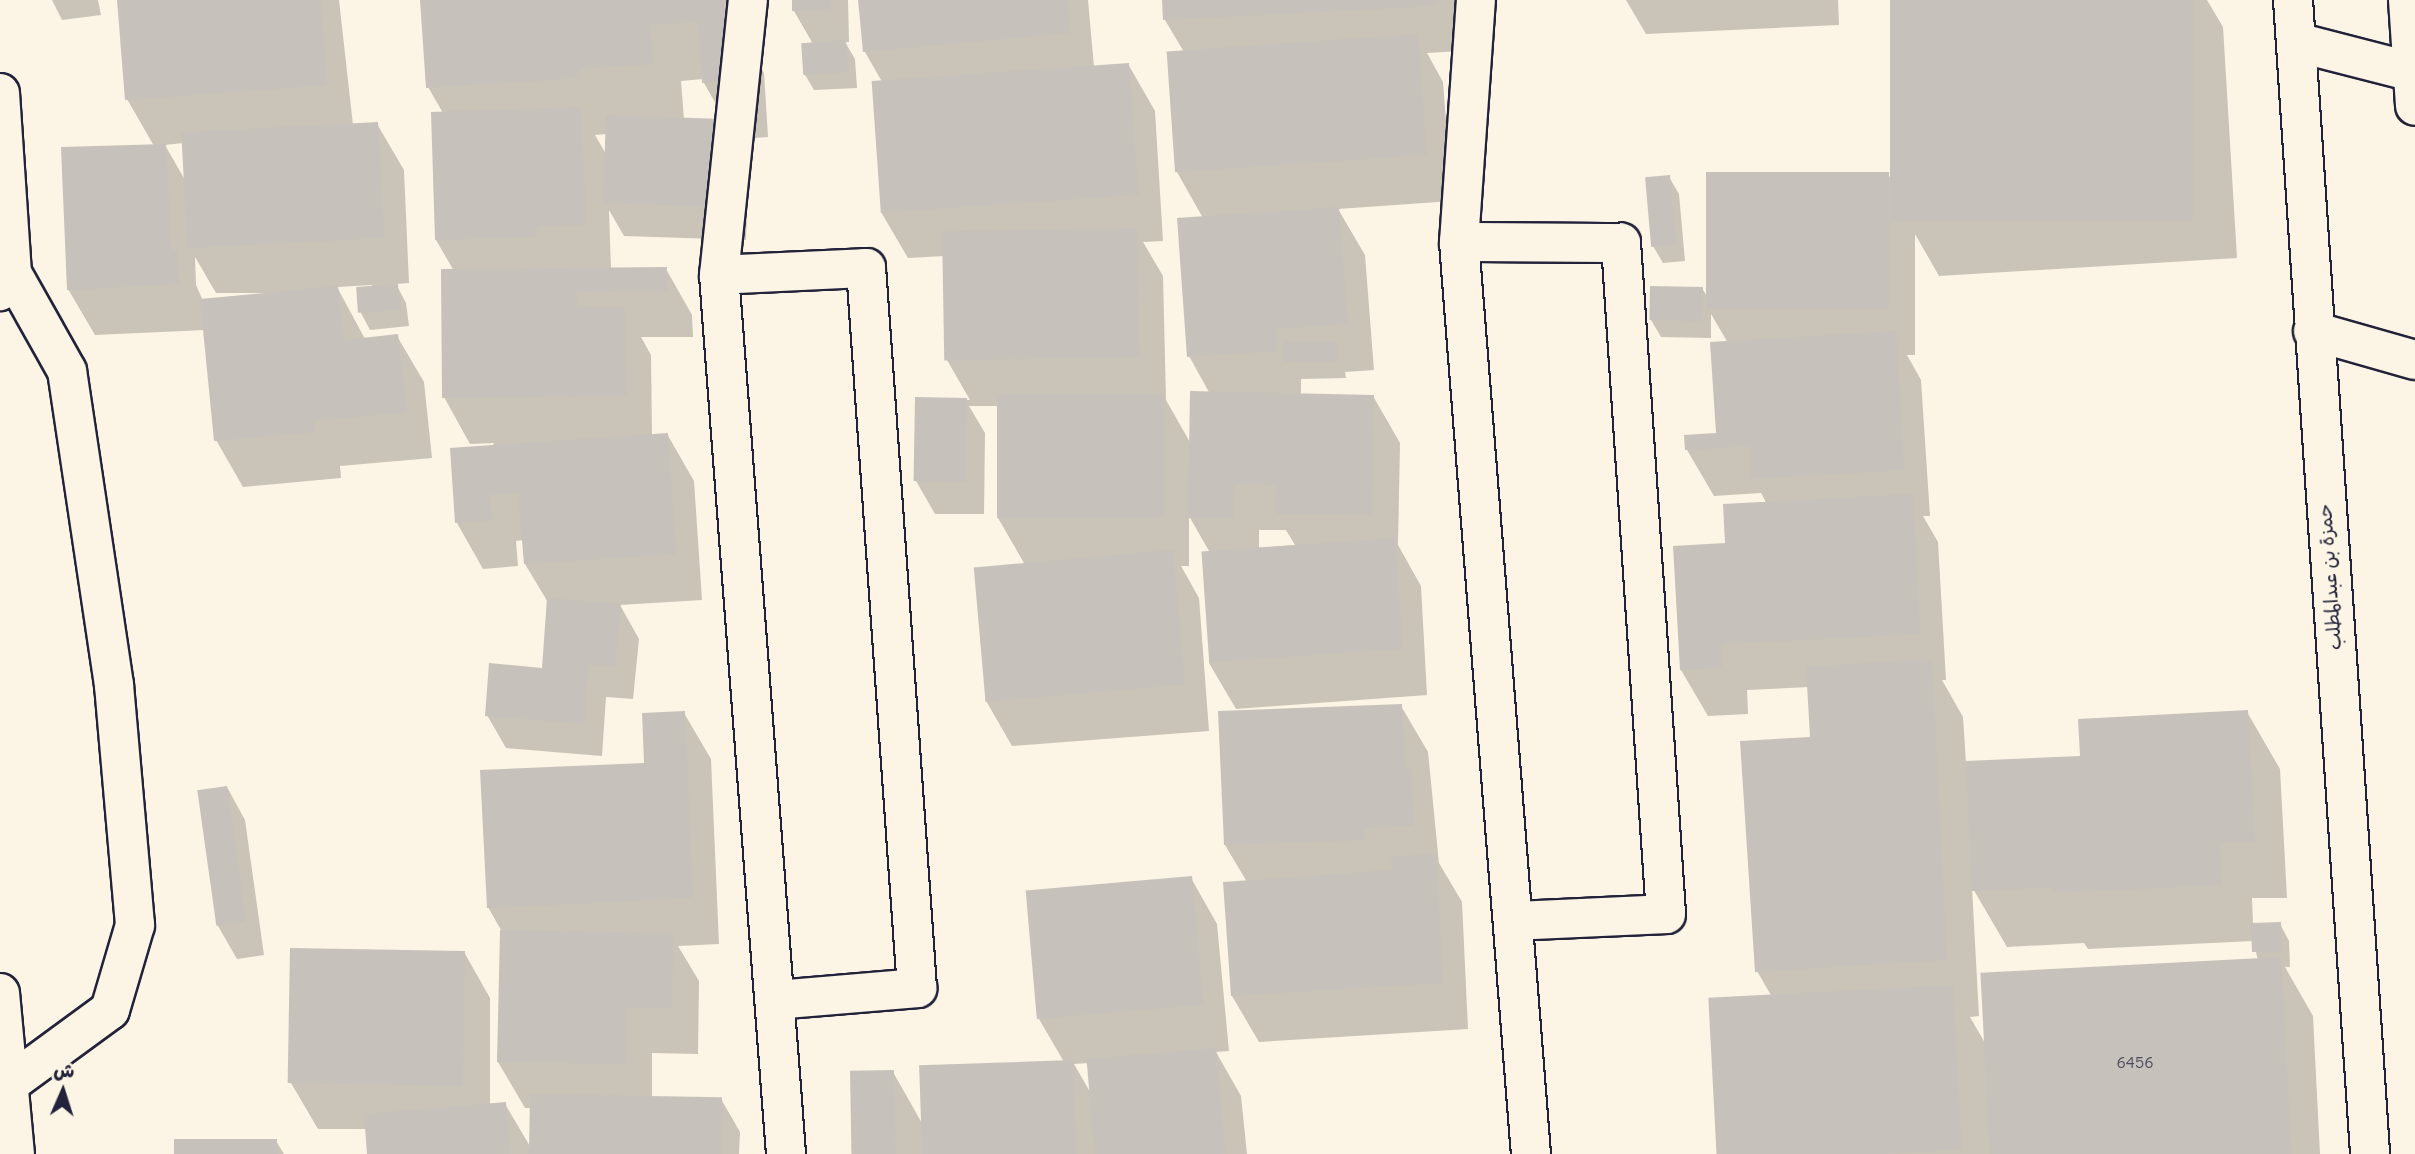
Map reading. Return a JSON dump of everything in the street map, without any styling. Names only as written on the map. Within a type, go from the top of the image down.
[{"type":"street","points":[[748,0],[719,275],[786,1154]]},
{"type":"street","points":[[1476,0],[1459,242],[1531,1154]]},
{"type":"street","name":"حمزة بن عبدالمطلب","points":[[2293,0],[2370,1154]]},
{"type":"street","points":[[2297,42],[2414,89],[2408,0]]},
{"type":"street","points":[[0,93],[6,282],[67,371],[114,685],[135,925],[110,1010],[9,1084]]},
{"type":"street","points":[[1459,242],[1620,243],[1666,914],[1513,920]]},
{"type":"street","points":[[719,275],[866,268],[917,988],[775,1000]]},
{"type":"street","points":[[2313,331],[2415,360]]},
{"type":"street","points":[[0,993],[15,1154]]},
{"type":"building","points":[[117,0],[321,0],[327,85],[125,100]]},
{"type":"building","points":[[420,0],[722,0],[724,15],[733,14],[737,80],[702,83],[698,22],[650,25],[653,64],[579,69],[580,78],[426,88]]},
{"type":"building","points":[[792,0],[831,0],[831,11],[792,11]]},
{"type":"building","points":[[858,0],[1067,0],[1070,33],[863,52]]},
{"type":"building","points":[[1162,0],[1436,0],[1436,6],[1163,20]]},
{"type":"building","points":[[1890,0],[2193,0],[2193,221],[1890,221]]},
{"type":"building","points":[[1418,34],[1426,155],[1175,172],[1167,52]]},
{"type":"building","points":[[846,40],[848,72],[803,75],[801,43]]},
{"type":"building","points":[[1129,63],[1138,195],[881,213],[872,81]]},
{"type":"building","points":[[581,107],[586,225],[537,226],[537,237],[435,240],[431,112]]},
{"type":"building","points":[[606,115],[731,119],[728,207],[603,203]]},
{"type":"building","points":[[378,122],[384,238],[187,248],[181,132]]},
{"type":"building","points":[[166,144],[171,250],[177,250],[179,284],[67,290],[61,147]]},
{"type":"building","points":[[1706,172],[1889,172],[1889,309],[1706,309]]},
{"type":"building","points":[[1670,175],[1676,245],[1651,247],[1645,177]]},
{"type":"building","points":[[1339,207],[1348,324],[1275,329],[1276,351],[1187,357],[1177,218]]},
{"type":"building","points":[[1137,228],[1139,357],[944,360],[942,231]]},
{"type":"building","points":[[667,267],[667,291],[577,292],[577,307],[625,307],[626,396],[442,398],[441,269]]},
{"type":"building","points":[[398,284],[400,310],[358,313],[356,287]]},
{"type":"building","points":[[338,286],[344,340],[398,334],[407,412],[314,421],[315,432],[214,441],[200,299]]},
{"type":"building","points":[[1650,286],[1703,287],[1702,321],[1649,320]]},
{"type":"building","points":[[1896,331],[1904,470],[1751,479],[1750,446],[1685,450],[1684,435],[1716,433],[1710,342]]},
{"type":"building","points":[[1283,341],[1337,341],[1337,362],[1283,362]]},
{"type":"building","points":[[1190,391],[1374,395],[1372,515],[1275,514],[1276,485],[1234,484],[1233,518],[1188,518]]},
{"type":"building","points":[[997,394],[1164,394],[1164,518],[997,518]]},
{"type":"building","points":[[915,397],[967,398],[966,482],[914,481]]},
{"type":"building","points":[[668,433],[676,554],[524,564],[518,493],[490,495],[492,520],[455,523],[450,448]]},
{"type":"building","points":[[1913,494],[1920,634],[1721,644],[1722,668],[1680,670],[1673,546],[1725,543],[1723,504]]},
{"type":"building","points":[[1395,538],[1403,649],[1209,662],[1201,552]]},
{"type":"building","points":[[1173,550],[1185,684],[986,702],[974,567]]},
{"type":"building","points":[[547,598],[621,604],[615,667],[588,664],[584,724],[485,716],[489,663],[542,668]]},
{"type":"building","points":[[1932,659],[1947,960],[1755,972],[1740,741],[1810,737],[1806,667]]},
{"type":"building","points":[[1402,704],[1405,769],[1411,768],[1414,826],[1364,828],[1365,840],[1224,845],[1218,711]]},
{"type":"building","points":[[2248,710],[2255,842],[2220,842],[2222,885],[2054,893],[2053,887],[1972,891],[1966,761],[2080,756],[2078,719]]},
{"type":"building","points":[[685,711],[693,898],[487,908],[480,770],[644,763],[642,713]]},
{"type":"building","points":[[227,786],[246,922],[216,926],[197,790]]},
{"type":"building","points":[[1436,854],[1443,983],[1231,996],[1223,882],[1392,870],[1391,857]]},
{"type":"building","points":[[1192,876],[1203,1005],[1037,1019],[1026,891]]},
{"type":"building","points":[[2281,922],[2282,951],[2252,952],[2251,923]]},
{"type":"building","points":[[500,930],[673,933],[672,1008],[626,1008],[626,1064],[497,1062]]},
{"type":"building","points":[[290,948],[465,951],[463,1086],[288,1083]]},
{"type":"building","points":[[2281,957],[2291,1154],[1990,1154],[1980,973]]},
{"type":"building","points":[[1953,985],[1962,1150],[1881,1154],[1717,1154],[1708,998]]},
{"type":"building","points":[[1216,1048],[1225,1154],[1095,1154],[1086,1059]]},
{"type":"building","points":[[1073,1060],[1076,1154],[922,1154],[919,1065]]},
{"type":"building","points":[[894,1070],[895,1154],[851,1154],[850,1071]]},
{"type":"building","points":[[530,1094],[722,1097],[721,1154],[529,1154]]},
{"type":"building","points":[[506,1102],[510,1154],[367,1154],[364,1114]]},
{"type":"building","points":[[174,1139],[277,1139],[277,1154],[174,1154]]}]
